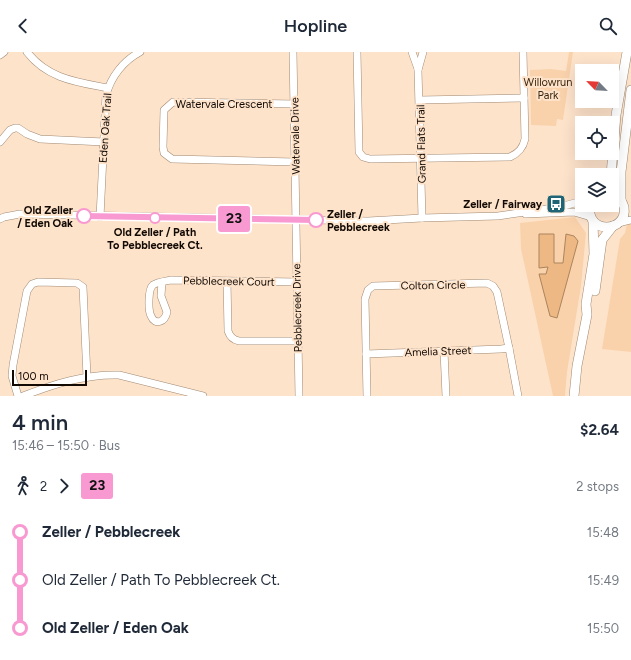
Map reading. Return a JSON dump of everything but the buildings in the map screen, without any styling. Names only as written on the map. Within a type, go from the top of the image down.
[{"type":"main road","points":[[612,168],[616,115],[627,52]]},
{"type":"main road","points":[[574,396],[576,366],[587,315],[592,305],[602,240],[624,214],[621,172],[631,90]]},
{"type":"main road","points":[[587,315],[586,304],[594,248],[592,219],[590,212]]},
{"type":"main road","points":[[592,219],[600,226],[606,227],[616,225]]},
{"type":"street","points":[[0,55],[4,52]]},
{"type":"street","points":[[27,52],[35,61],[53,74],[108,88]]},
{"type":"street","name":"Eden Oak Trail","points":[[100,217],[106,95],[108,88],[119,69],[140,52]]},
{"type":"street","name":"Watervale Drive","points":[[293,52],[296,220]]},
{"type":"street","points":[[357,52],[360,152],[363,157],[370,159],[510,157],[516,154],[521,150],[525,139],[523,52]]},
{"type":"street","name":"Grand Flats Trail","points":[[412,52],[418,70],[420,100],[422,218]]},
{"type":"street","points":[[415,52],[423,52]]},
{"type":"street","name":"Grand Flats Trail","points":[[418,70],[423,52]]},
{"type":"street","points":[[420,100],[524,98]]},
{"type":"street","name":"Watervale Crescent","points":[[294,104],[173,102],[164,110],[163,147],[164,153],[172,159],[295,162]]},
{"type":"street","points":[[0,142],[10,130],[18,128],[27,134],[40,139],[104,142]]},
{"type":"street","points":[[622,202],[631,207]]},
{"type":"street","points":[[0,219],[20,214],[100,217],[368,221],[498,216],[575,203]]},
{"type":"street","points":[[512,214],[537,215],[569,212],[579,213],[592,219]]},
{"type":"street","name":"Pebblecreek Drive","points":[[296,220],[299,396]]},
{"type":"street","points":[[616,225],[631,220]]},
{"type":"street","name":"Pebblecreek Court","points":[[162,282],[171,280],[297,282]]},
{"type":"street","points":[[227,281],[228,331],[234,340],[298,341]]},
{"type":"street","points":[[18,396],[12,376],[13,365],[28,292],[32,284],[38,282],[76,283],[83,287],[88,377]]},
{"type":"street","points":[[162,282],[161,296],[167,312],[164,320],[160,322],[151,317],[149,297],[151,288],[154,284],[162,282]]},
{"type":"street","name":"Colton Circle","points":[[367,396],[365,299],[368,290],[373,286],[487,283],[493,286],[497,292],[518,396]]},
{"type":"street","name":"Amelia Street","points":[[366,354],[509,348]]},
{"type":"street","points":[[444,351],[446,396]]},
{"type":"street","points":[[23,396],[52,385],[74,379],[108,375],[119,375],[203,396]]},
{"type":"green space","name":"Willowrun Park","points":[[569,52],[573,52],[563,120],[557,119],[556,126],[531,125],[530,70],[551,69],[566,71]]},
{"type":"green space","points":[[575,217],[586,233],[581,286],[567,372],[565,396],[553,396],[521,249],[520,223]]},
{"type":"green space","points":[[631,220],[631,352],[602,349],[620,239],[625,233],[627,223]]},
{"type":"shaded area","points":[[539,234],[554,234],[554,263],[563,263],[566,234],[574,236],[578,241],[557,318],[550,316],[539,274],[546,274],[548,267],[539,268]]},
{"type":"bus line","name":"23","points":[[84,216],[316,220]]},
{"type":"place","name":"Zeller / Fairway","points":[[556,204]]},
{"type":"place","name":"Old Zeller / Eden Oak","points":[[84,216]]},
{"type":"place","name":"Old Zeller / Path To Pebblecreek Ct.","points":[[155,218]]},
{"type":"place","name":"Zeller / Pebblecreek","points":[[316,220]]}]
